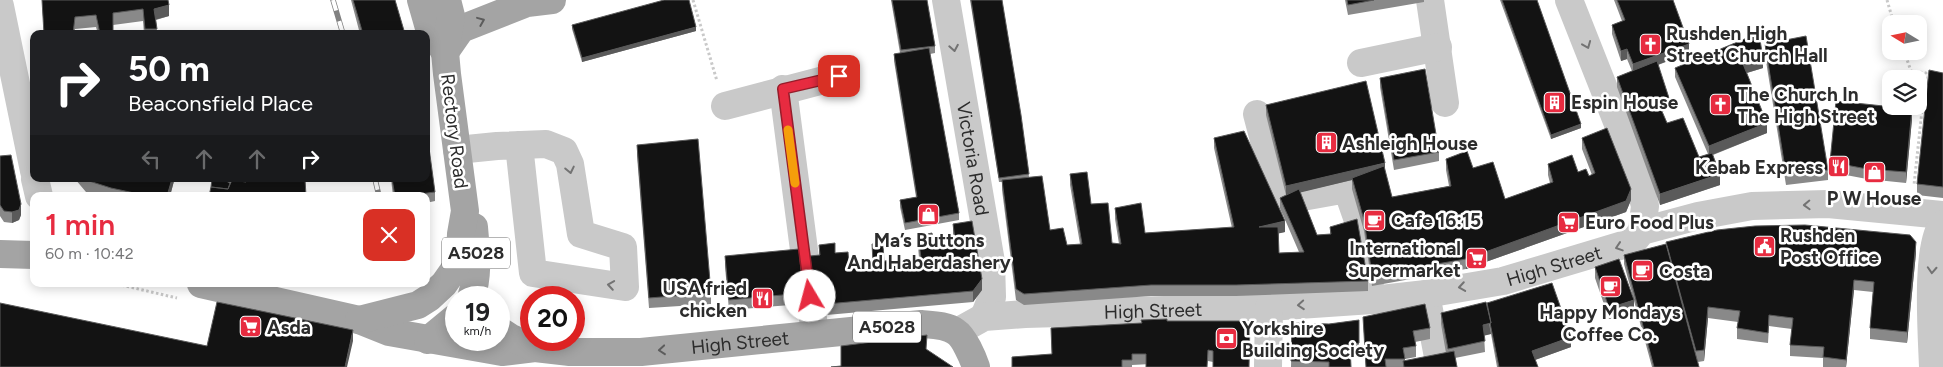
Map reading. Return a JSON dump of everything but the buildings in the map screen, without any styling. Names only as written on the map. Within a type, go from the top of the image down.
[{"type":"main road","name":"Rectory Road","points":[[420,0],[429,28],[445,52]]},
{"type":"main road","name":"Rectory Road","points":[[359,320],[418,305],[429,298],[444,284],[456,267],[460,254],[465,211],[445,52],[451,16],[447,0]]},
{"type":"main road","name":"Rectory Road","points":[[445,52],[461,29],[533,1]]},
{"type":"main road","name":"Rectory Road","points":[[465,211],[474,228],[477,262],[475,286]]},
{"type":"main road","points":[[0,254],[30,255]]},
{"type":"main road","name":"A5028","points":[[456,267],[464,286]]},
{"type":"main road","name":"A5028","points":[[214,287],[359,320]]},
{"type":"main road","name":"High Street","points":[[359,320],[389,332],[428,340],[502,352],[520,350]]},
{"type":"main road","name":"High Street","points":[[561,351],[607,360],[642,352],[921,324],[944,327],[957,332]]},
{"type":"main road","points":[[428,340],[445,326]]},
{"type":"main road","points":[[957,332],[972,356],[976,367]]},
{"type":"street","name":"Victoria Road","points":[[946,0],[990,262],[992,297],[984,317]]},
{"type":"street","points":[[1430,0],[1446,103]]},
{"type":"street","points":[[1569,0],[1635,167],[1645,206],[1642,230]]},
{"type":"street","points":[[0,6],[30,152]]},
{"type":"street","points":[[1361,63],[1438,47]]},
{"type":"street","points":[[724,106],[783,89],[839,76]]},
{"type":"street","points":[[783,89],[815,334]]},
{"type":"street","points":[[1258,114],[1280,201],[1347,189],[1362,232],[1372,300]]},
{"type":"street","points":[[457,150],[519,145],[546,144],[564,151],[570,164],[581,234],[622,247],[625,287],[533,273],[519,145]]},
{"type":"street","name":"High Street","points":[[957,332],[984,317],[1025,314],[1269,307],[1372,300],[1426,294],[1512,279],[1633,242],[1642,230],[1698,216],[1752,206],[1828,204],[1912,214],[1943,215]]},
{"type":"street","points":[[1933,367],[1932,267],[1935,243],[1943,224]]},
{"type":"street","points":[[1426,294],[1438,357]]},
{"type":"street","points":[[1268,367],[1269,307]]},
{"type":"path","points":[[693,0],[724,106]]},
{"type":"path","points":[[1888,0],[1892,15]]},
{"type":"path","points":[[1907,60],[1911,71],[1926,73],[1912,214]]},
{"type":"railway","points":[[333,0],[342,30]]},
{"type":"railway","points":[[376,182],[378,192]]},
{"type":"slow traffic","points":[[788,130],[795,183]]},
{"type":"place","name":"Rushden High Street Church Hall","points":[[1650,44]]},
{"type":"place","name":"Espin House","points":[[1555,102]]},
{"type":"place","name":"The Church In The High Street","points":[[1721,105]]},
{"type":"place","name":"Ashleigh House","points":[[1326,143]]},
{"type":"place","name":"Kebab Express","points":[[1839,167]]},
{"type":"place","name":"P W House","points":[[1874,172]]},
{"type":"place","name":"Ma’s Buttons And Haberdashery","points":[[929,214]]},
{"type":"place","name":"Cafe 16:15","points":[[1375,220]]},
{"type":"place","name":"Euro Food Plus","points":[[1569,222]]},
{"type":"place","name":"Rushden Post Office","points":[[1764,246]]},
{"type":"place","name":"International Supermarket","points":[[1477,259]]},
{"type":"place","name":"Costa","points":[[1643,271]]},
{"type":"place","name":"Happy Mondays Coffee Co.","points":[[1610,286]]},
{"type":"place","name":"USA fried chicken","points":[[763,299]]},
{"type":"place","name":"Asda","points":[[251,327]]},
{"type":"place","name":"Yorkshire Building Society","points":[[1226,339]]},
{"type":"route","points":[[810,296],[783,89],[839,76]]}]
